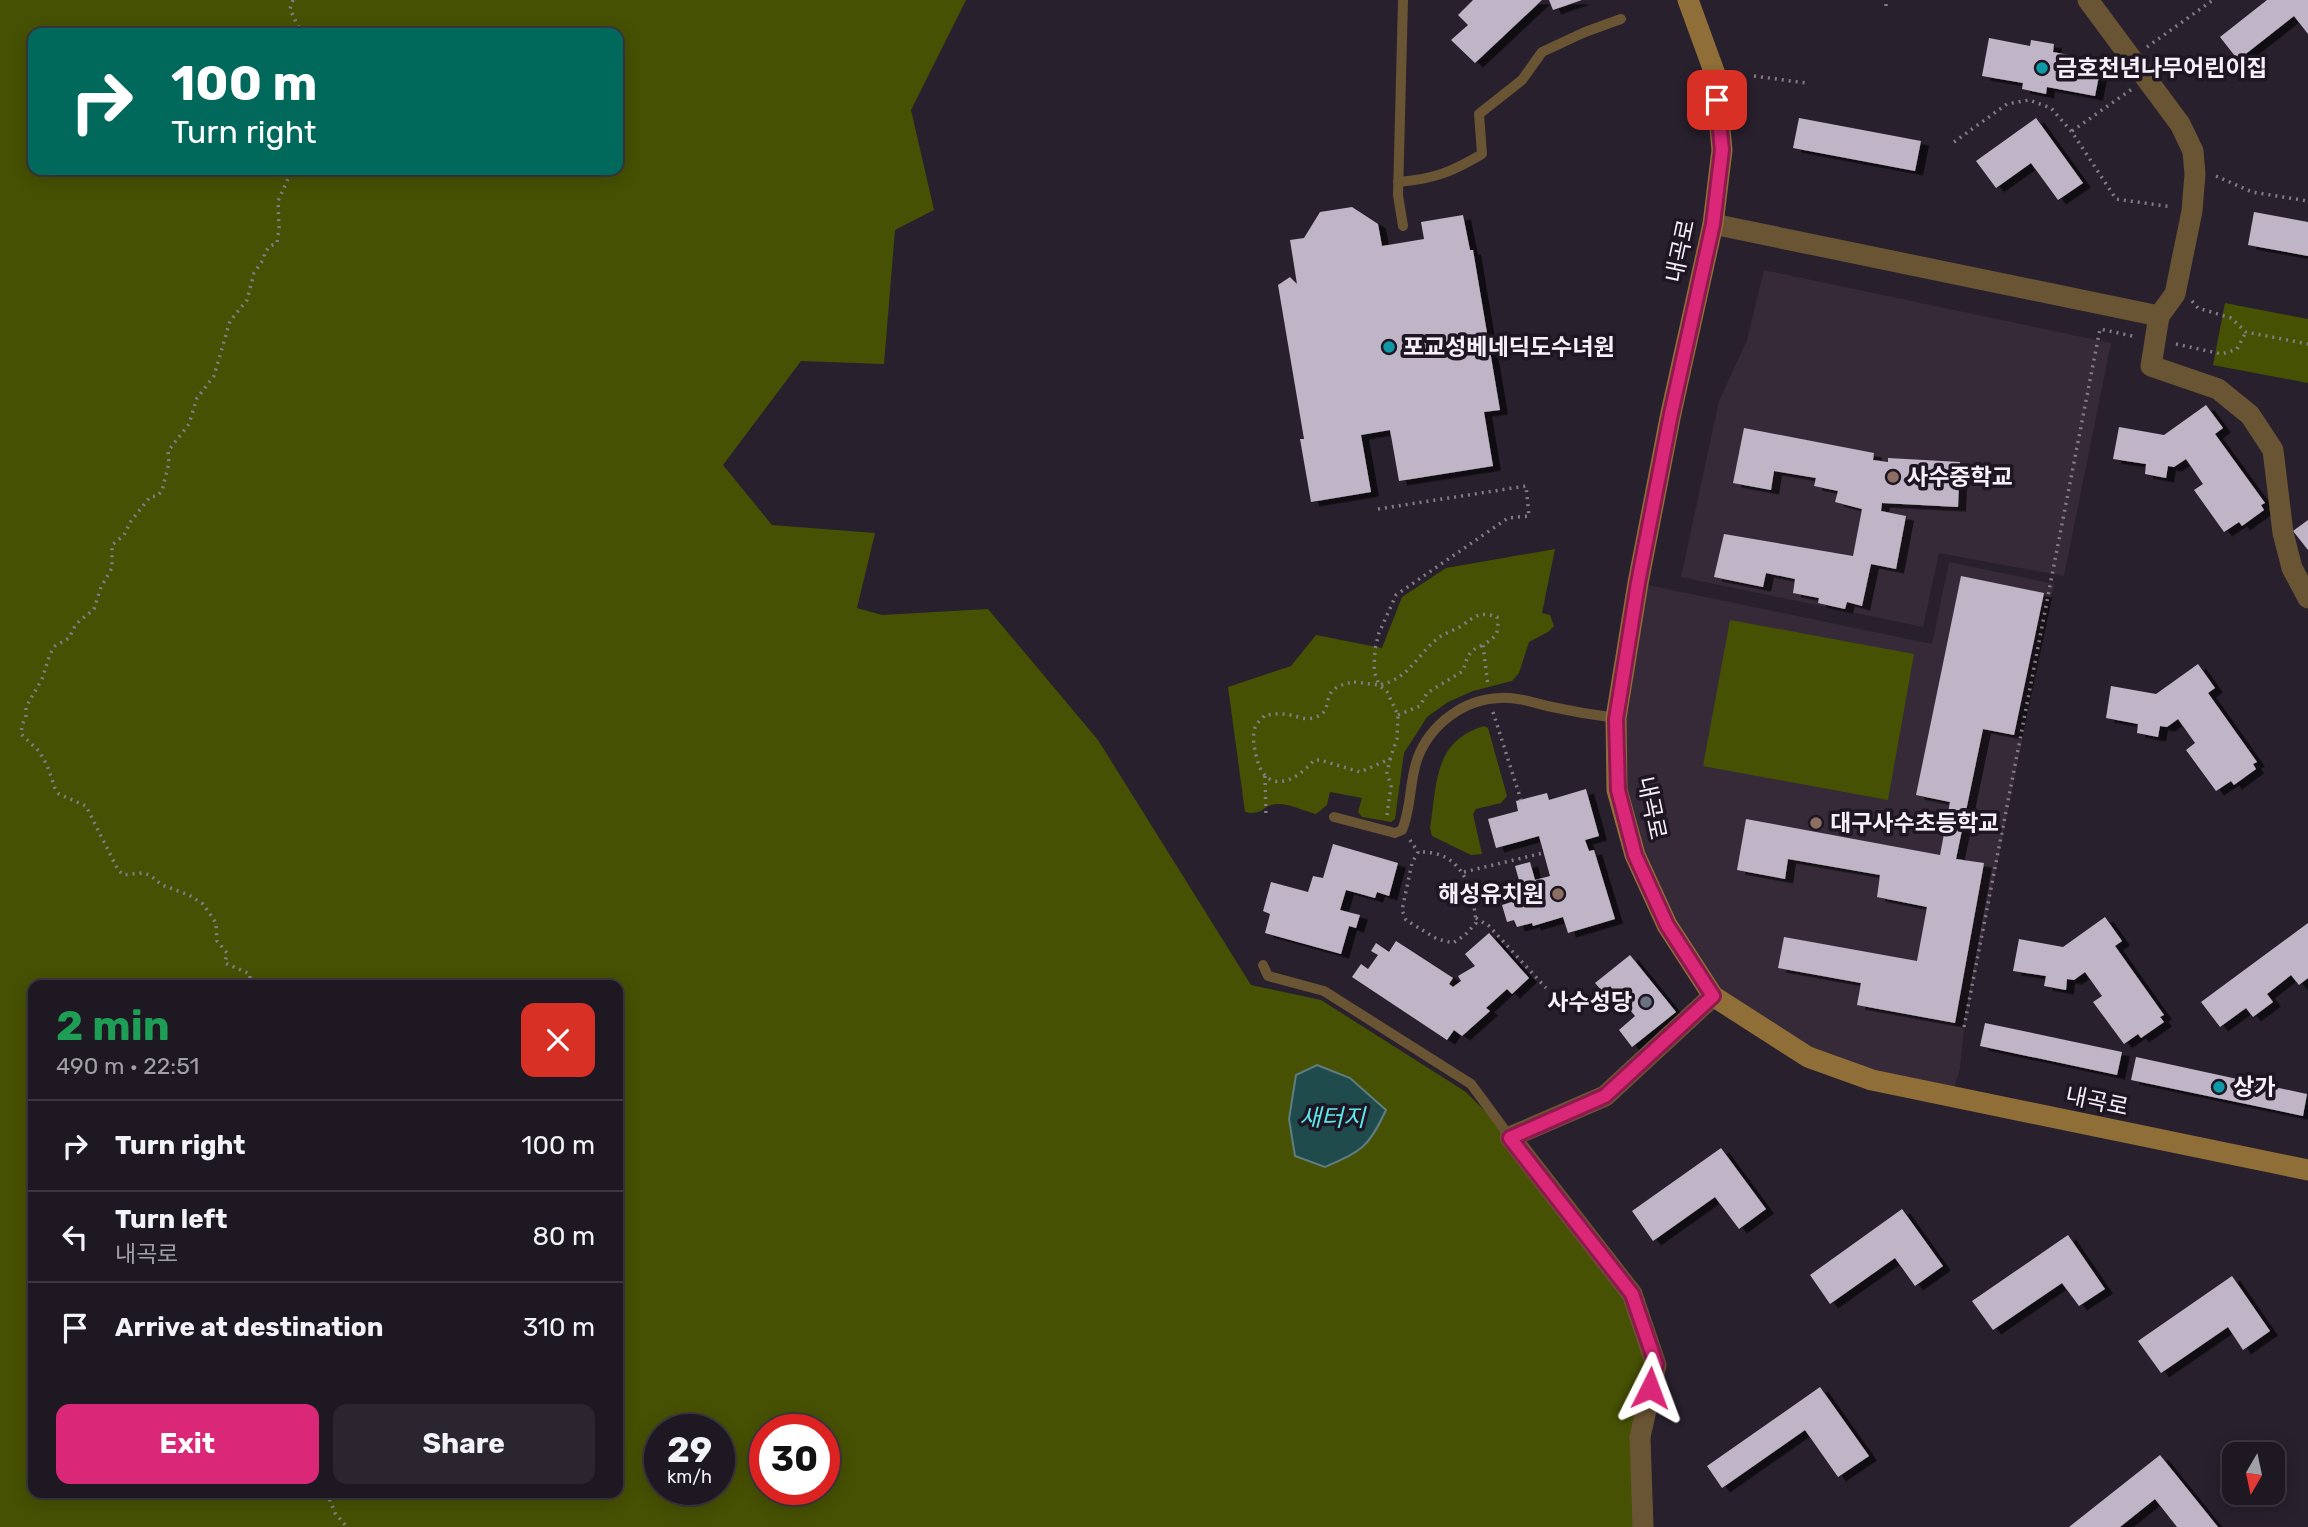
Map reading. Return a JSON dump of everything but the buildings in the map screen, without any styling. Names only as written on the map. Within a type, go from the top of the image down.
[{"type":"main road","name":"내곡로","points":[[1688,0],[1715,74],[1722,150],[1713,224],[1668,426],[1638,583],[1616,719],[1618,790],[1635,855],[1667,925],[1713,996],[1808,1057],[1872,1080],[2308,1170]]},
{"type":"street","points":[[2088,0],[2180,124],[2193,151],[2193,201],[2175,294],[2159,316],[2151,366],[2218,389],[2250,415],[2273,450],[2283,533],[2292,568],[2308,598]]},
{"type":"street","points":[[1713,224],[2159,316]]},
{"type":"street","points":[[1643,1527],[1640,1437],[1656,1364],[1632,1294],[1510,1138],[1605,1096],[1713,996]]},
{"type":"lane","points":[[1403,0],[1398,183],[1403,226]]},
{"type":"lane","points":[[1398,183],[1428,180],[1482,154],[1479,114],[1522,80],[1542,52],[1621,19]]},
{"type":"lane","points":[[1334,817],[1395,833],[1402,830],[1407,818],[1418,759],[1438,726],[1453,712],[1484,699],[1502,697],[1616,719]]},
{"type":"lane","points":[[1263,965],[1268,976],[1324,991],[1472,1084],[1510,1138]]},
{"type":"path","points":[[293,0],[290,9],[299,28]]},
{"type":"path","points":[[1886,0],[1886,6]]},
{"type":"path","points":[[2146,48],[2213,0]]},
{"type":"path","points":[[1754,76],[1806,83]]},
{"type":"path","points":[[2072,132],[2133,88]]},
{"type":"path","points":[[1954,142],[2007,104],[2029,100],[2051,108],[2072,132],[2116,200],[2174,208]]},
{"type":"path","points":[[250,980],[250,974],[225,963],[227,953],[217,941],[216,923],[203,904],[189,895],[162,886],[150,875],[124,875],[118,870],[86,806],[60,794],[55,788],[39,751],[22,734],[22,725],[26,717],[26,707],[42,679],[50,654],[55,646],[69,638],[76,624],[94,609],[101,587],[112,568],[112,545],[124,535],[131,520],[150,497],[157,496],[162,491],[169,463],[168,450],[189,424],[197,398],[214,376],[230,321],[247,300],[254,273],[265,252],[277,243],[278,201],[290,175]]},
{"type":"path","points":[[2216,176],[2252,192],[2308,201]]},
{"type":"path","points":[[2192,301],[2198,308],[2231,318],[2246,332],[2308,344]]},
{"type":"path","points":[[1964,1027],[2100,329],[2149,339]]},
{"type":"path","points":[[2173,344],[2222,354],[2237,349],[2246,332]]},
{"type":"path","points":[[1378,509],[1527,486],[1529,516],[1508,518],[1396,595],[1375,649],[1374,671],[1379,685],[1387,692],[1398,715],[1397,739],[1387,773],[1391,786],[1385,823]]},
{"type":"path","points":[[1266,817],[1265,776],[1257,760],[1254,743],[1255,726],[1265,715],[1283,714],[1304,719],[1318,717],[1326,709],[1330,693],[1339,685],[1354,682],[1379,685],[1393,682],[1440,637],[1464,624],[1474,615],[1488,614],[1497,617],[1499,629],[1495,638],[1473,649],[1463,671],[1427,693],[1420,706],[1398,715]]},
{"type":"path","points":[[1483,645],[1488,688]]},
{"type":"path","points":[[1492,710],[1521,800]]},
{"type":"path","points":[[1265,776],[1277,782],[1291,781],[1303,774],[1314,760],[1360,772],[1390,759]]},
{"type":"path","points":[[1402,830],[1418,852]]},
{"type":"path","points":[[1430,851],[1449,859],[1464,872],[1476,923],[1453,943],[1437,939],[1406,920],[1402,910],[1412,863],[1418,852],[1430,851]]},
{"type":"path","points":[[1464,872],[1544,853]]},
{"type":"path","points":[[1475,918],[1489,926],[1546,988]]},
{"type":"path","points":[[329,1498],[335,1513],[347,1527]]},
{"type":"shaded area","name":"사수중학교","points":[[1764,270],[2111,343],[2064,576],[1939,553],[1923,627],[1681,577],[1719,401],[1747,340]]},
{"type":"shaded area","name":"대구사수초등학교","points":[[1949,562],[2054,584],[1964,1027],[1960,1069],[1951,1097],[1872,1080],[1713,996],[1667,925],[1617,790],[1638,583],[1932,644]]},
{"type":"green space","points":[[0,0],[966,0],[911,110],[934,210],[895,230],[884,364],[801,361],[723,465],[772,525],[875,533],[857,608],[882,615],[988,609],[1098,740],[1251,985],[1321,1000],[1466,1092],[1510,1137],[1632,1294],[1656,1365],[1643,1527],[0,1527]]},
{"type":"green space","points":[[2225,303],[2308,319],[2308,383],[2213,365]]},
{"type":"green space","points":[[1555,549],[1542,613],[1550,615],[1554,626],[1529,642],[1519,673],[1512,681],[1473,691],[1448,702],[1427,717],[1404,753],[1395,819],[1391,822],[1362,817],[1358,812],[1362,798],[1330,792],[1327,805],[1316,814],[1282,804],[1268,806],[1256,813],[1245,812],[1228,687],[1291,666],[1316,635],[1382,648],[1402,597],[1446,568]]},
{"type":"green space","points":[[1730,620],[1914,654],[1888,800],[1703,766]]},
{"type":"green space","points":[[1484,726],[1488,728],[1507,796],[1501,803],[1476,809],[1473,814],[1482,854],[1471,855],[1432,836],[1430,828],[1440,766],[1446,754],[1455,742],[1467,733]]},
{"type":"water","name":"새터지","points":[[1317,1065],[1350,1078],[1386,1110],[1374,1133],[1363,1146],[1325,1167],[1295,1156],[1289,1119],[1296,1075]]},
{"type":"place","name":"금호천년나무어린이집","points":[[2042,68]]},
{"type":"place","name":"포교성베네딕도수녀원","points":[[1389,347]]},
{"type":"place","name":"사수중학교","points":[[1893,477]]},
{"type":"place","name":"대구사수초등학교","points":[[1816,823]]},
{"type":"place","name":"해성유치원","points":[[1558,894]]},
{"type":"place","name":"사수성당","points":[[1646,1002]]},
{"type":"place","name":"상가","points":[[2219,1087]]},
{"type":"route","points":[[1650,1388],[1656,1364],[1632,1294],[1510,1138],[1605,1096],[1713,996],[1667,925],[1635,855],[1618,790],[1616,719],[1638,583],[1671,414],[1713,224],[1722,150],[1717,100]]}]
